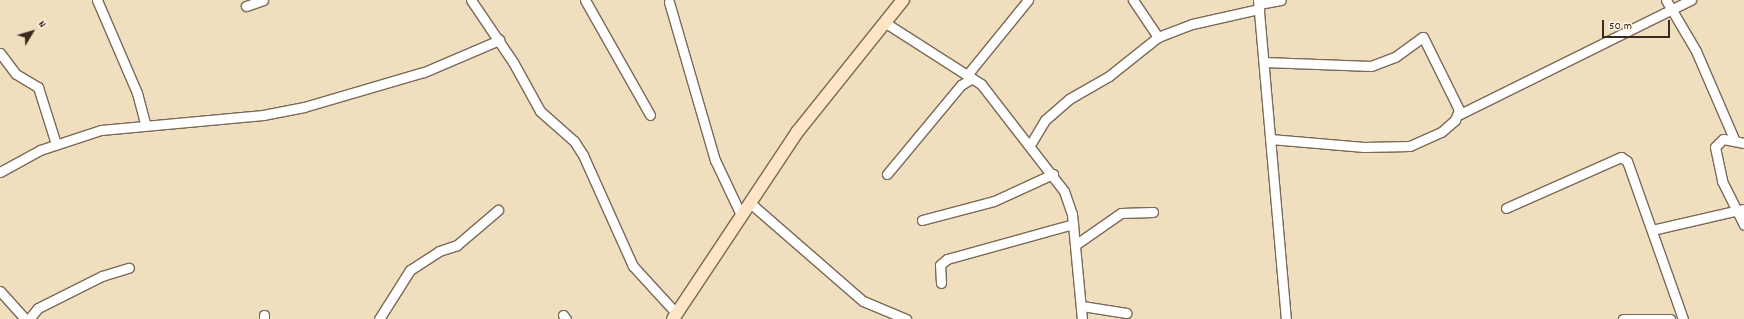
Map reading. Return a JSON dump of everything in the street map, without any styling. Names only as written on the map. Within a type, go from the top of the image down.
[{"type":"street","points":[[97,0],[137,93],[145,123]]},
{"type":"street","points":[[246,6],[263,0]]},
{"type":"street","points":[[471,0],[499,40],[540,111],[574,141],[583,155],[633,266],[675,316],[749,202],[798,131],[902,0]]},
{"type":"street","points":[[585,0],[650,115]]},
{"type":"street","points":[[887,174],[961,86],[967,75],[1028,0]]},
{"type":"street","points":[[1133,0],[1158,38]]},
{"type":"street","points":[[1030,145],[1045,120],[1069,99],[1109,76],[1158,38],[1204,20],[1259,4],[1281,0]]},
{"type":"street","points":[[1666,0],[1696,51],[1739,142]]},
{"type":"street","points":[[1270,139],[1364,147],[1410,146],[1441,132],[1458,114],[1672,12],[1691,0]]},
{"type":"street","points":[[669,2],[715,160],[741,215]]},
{"type":"street","points":[[1259,4],[1286,319]]},
{"type":"street","points":[[884,22],[967,75],[987,91],[1004,119],[1030,145],[1053,174],[1069,202],[1073,224],[1082,306],[1082,319]]},
{"type":"street","points":[[1264,62],[1371,66],[1395,58],[1425,38],[1455,99],[1458,114]]},
{"type":"street","points":[[0,172],[56,144],[101,130],[145,123],[262,116],[304,107],[424,72],[499,40]]},
{"type":"street","points":[[0,53],[16,74],[38,87],[56,144]]},
{"type":"street","points":[[1739,142],[1720,139],[1714,147],[1722,181],[1741,209],[1744,225]]},
{"type":"street","points":[[1506,208],[1621,157],[1631,166],[1683,319]]},
{"type":"street","points":[[922,220],[994,201],[1053,174]]},
{"type":"street","points":[[749,202],[863,301],[906,319]]},
{"type":"street","points":[[1652,230],[1741,209]]},
{"type":"street","points":[[379,319],[410,270],[439,251],[457,245],[498,210]]},
{"type":"street","points":[[1075,245],[1121,213],[1153,212]]},
{"type":"street","points":[[941,283],[940,265],[946,259],[1073,224]]},
{"type":"street","points":[[29,319],[38,308],[102,276],[129,268]]},
{"type":"street","points":[[0,291],[25,319]]},
{"type":"street","points":[[1082,306],[1126,313]]},
{"type":"street","points":[[1623,319],[1631,316],[1670,319]]}]
